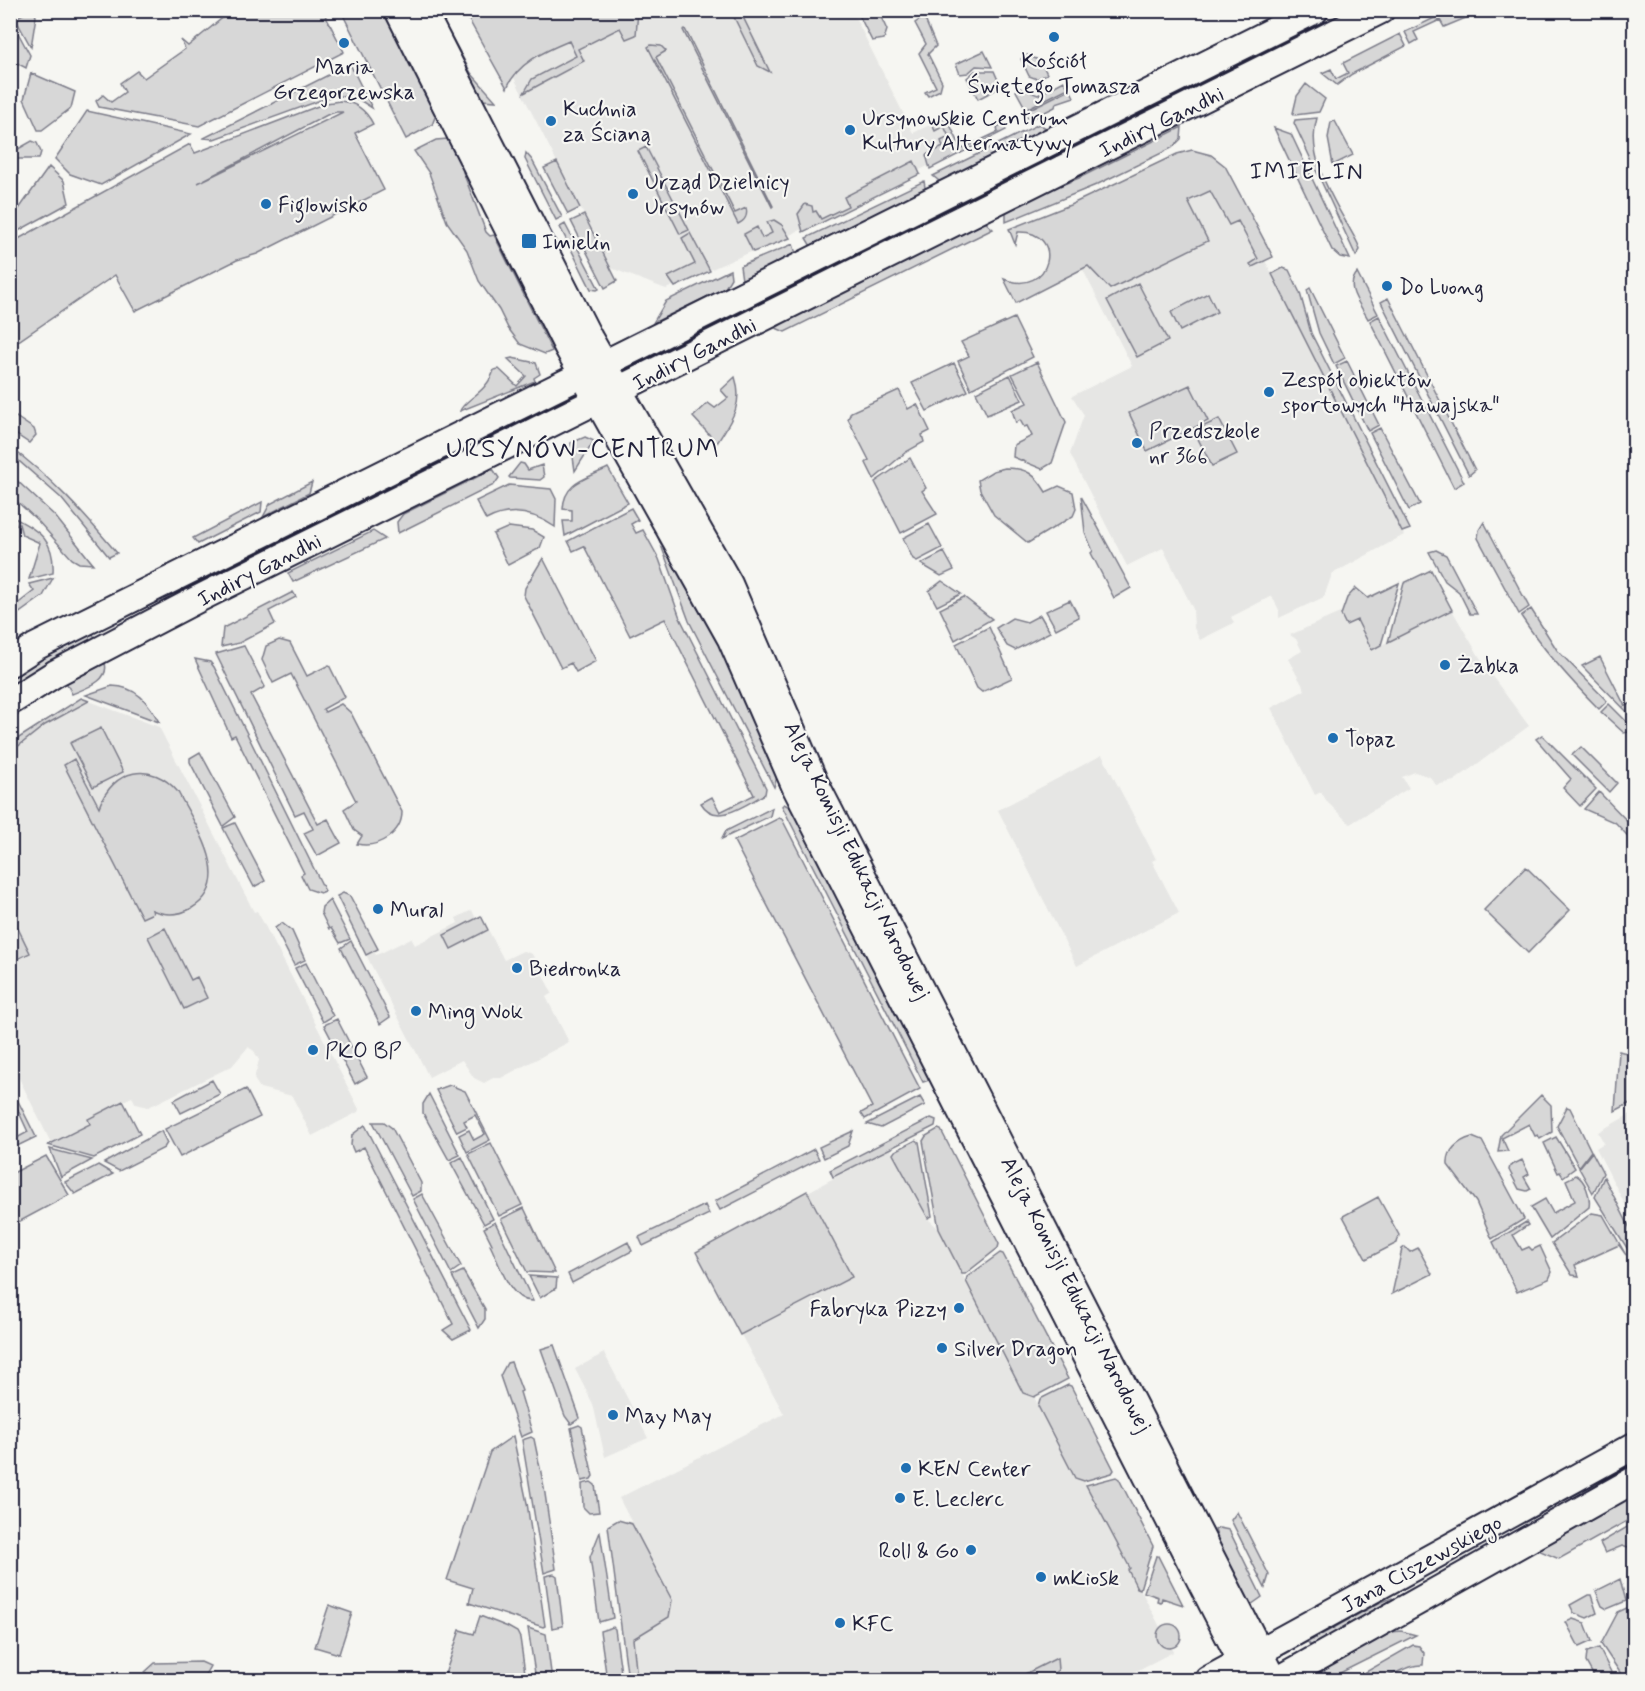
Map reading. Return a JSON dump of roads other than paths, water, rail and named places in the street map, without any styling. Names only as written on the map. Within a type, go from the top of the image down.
[{"type":"street","name":"Aleja Komisji Edukacji Narodowej","points":[[398,10],[521,258],[609,395],[731,639],[796,788],[1250,1665],[1276,1680]]},
{"type":"street","name":"Aleja Komisji Edukacji Narodowej","points":[[422,10],[594,370]]},
{"type":"street","name":"Indiry Gandhi","points":[[10,663],[35,647],[1315,10]]},
{"type":"street","name":"Indiry Gandhi","points":[[10,702],[56,673],[198,599],[1381,10]]},
{"type":"street","name":"Jana Ciszewskiego","points":[[1208,1680],[1250,1665],[1635,1446]]},
{"type":"street","name":"Jana Ciszewskiego","points":[[1276,1680],[1635,1480]]},
{"type":"place","name":"Kościół Świętego Tomasza","points":[[1054,37]]},
{"type":"place","name":"Maria Grzegorzewska","points":[[344,43]]},
{"type":"place","name":"Kuchnia za Ścianą","points":[[551,121]]},
{"type":"place","name":"Ursynowskie Centrum Kultury Alternatywy","points":[[850,130]]},
{"type":"place","name":"Urząd Dzielnicy Ursynów","points":[[633,194]]},
{"type":"place","name":"Figlowisko","points":[[266,204]]},
{"type":"place","name":"Imielin","points":[[529,241]]},
{"type":"place","name":"Do Luong","points":[[1387,286]]},
{"type":"place","name":"Zespół obiektów sportowych \"Hawajska\"","points":[[1269,392]]},
{"type":"place","name":"Przedszkole nr 366","points":[[1137,443]]},
{"type":"place","name":"Żabka","points":[[1445,665]]},
{"type":"place","name":"Topaz","points":[[1333,738]]},
{"type":"place","name":"Mural","points":[[378,909]]},
{"type":"place","name":"Biedronka","points":[[517,968]]},
{"type":"place","name":"Ming Wok","points":[[416,1011]]},
{"type":"place","name":"PKO BP","points":[[313,1050]]},
{"type":"place","name":"Fabryka Pizzy","points":[[959,1308]]},
{"type":"place","name":"Silver Dragon","points":[[942,1348]]},
{"type":"place","name":"May May","points":[[613,1415]]},
{"type":"place","name":"KEN Center","points":[[906,1468]]},
{"type":"place","name":"E. Leclerc","points":[[900,1498]]},
{"type":"place","name":"Roll & Go","points":[[971,1550]]},
{"type":"place","name":"mKiosk","points":[[1041,1577]]},
{"type":"place","name":"KFC","points":[[840,1623]]},
{"type":"district","name":"IMIELIN","points":[[1307,171]]},
{"type":"district","name":"URSYNÓW-CENTRUM","points":[[583,448]]}]
